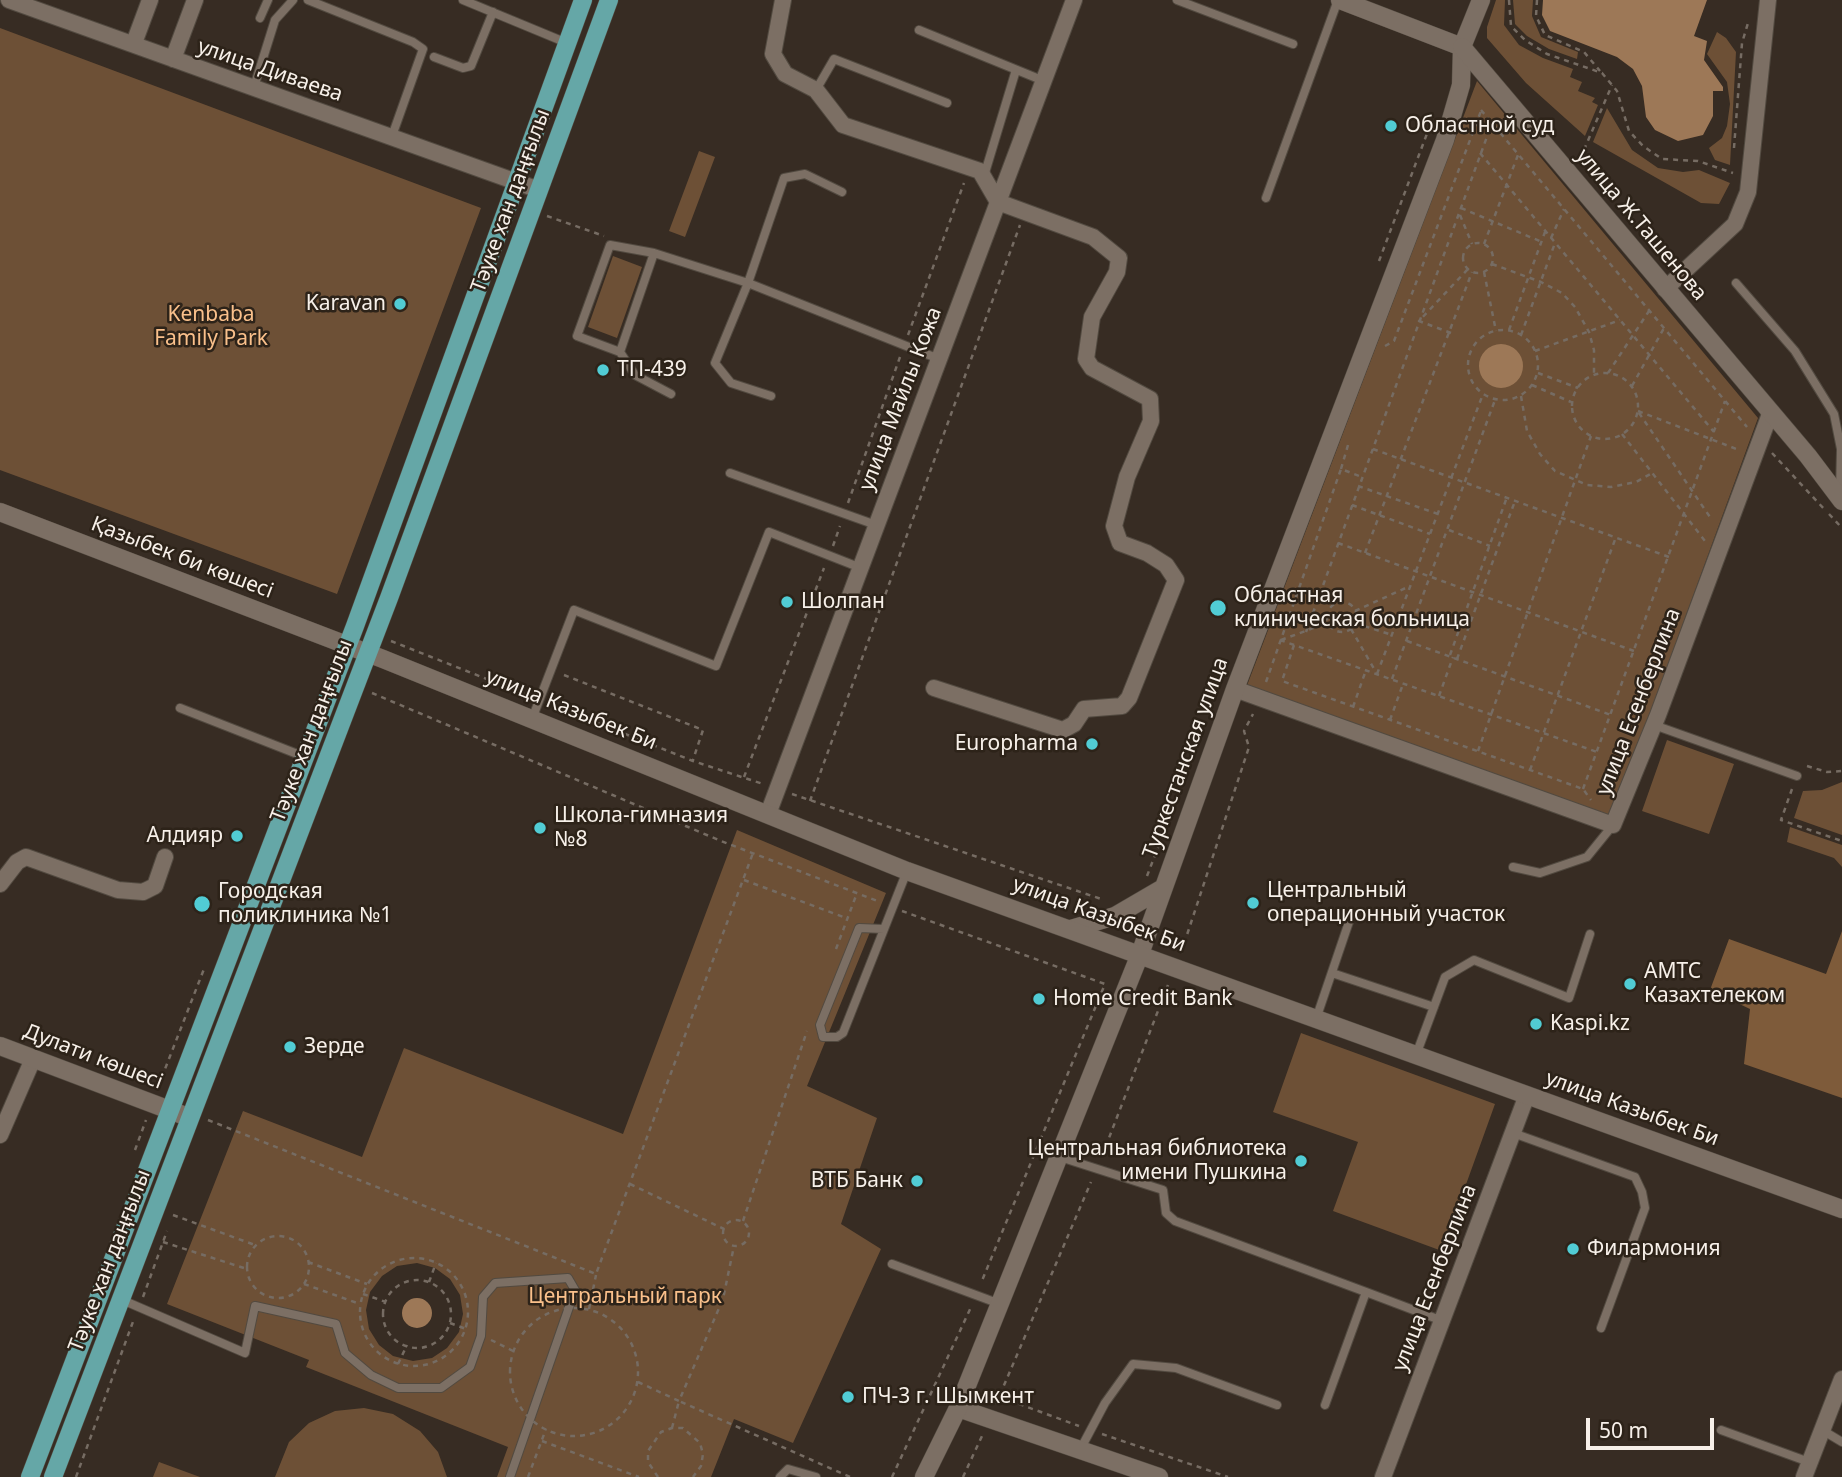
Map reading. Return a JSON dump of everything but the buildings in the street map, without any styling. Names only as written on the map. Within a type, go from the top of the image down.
[{"type":"main road","name":"Тәуке хан даңғылы","points":[[30,1477],[348,646],[583,0]]},
{"type":"main road","name":"Тәуке хан даңғылы","points":[[53,1477],[366,653],[608,0]]},
{"type":"main road","name":"улица Ж.Ташенова","points":[[1339,0],[1462,47],[1841,500]]},
{"type":"main road","name":"Туркестанская улица","points":[[924,1477],[958,1408],[1140,954],[1235,690],[1445,141],[1461,85],[1462,47],[1481,0]]},
{"type":"main road","name":"Қазыбек би көшесі","points":[[0,512],[348,646]]},
{"type":"main road","name":"улица Казыбек Би","points":[[348,646],[906,870],[1842,1209]]},
{"type":"main road","points":[[1072,929],[1115,916],[1163,888]]},
{"type":"main road","name":"Дулати көшесі","points":[[0,1046],[188,1117]]},
{"type":"main road","points":[[958,1408],[1159,1477]]},
{"type":"street","name":"улица Диваева","points":[[9,0],[539,190]]},
{"type":"street","points":[[55,16],[61,0]]},
{"type":"street","points":[[134,43],[150,0]]},
{"type":"street","points":[[173,59],[195,0]]},
{"type":"street","points":[[783,0],[773,54],[785,74],[817,90],[843,125],[977,172],[998,202],[1093,237],[1119,258],[1118,272],[1092,317],[1086,359],[1092,368],[1150,399],[1151,421],[1126,477],[1114,526],[1120,543],[1147,553],[1174,572],[1174,591],[1129,698],[1122,706],[1084,709],[1068,728],[1063,730],[934,688]]},
{"type":"street","name":"улица Майлы Кожа","points":[[768,814],[1074,0]]},
{"type":"street","points":[[1665,289],[1735,224],[1748,191],[1768,0]]},
{"type":"street","name":"улица Есенберлина","points":[[1235,690],[1613,825],[1654,725],[1770,414]]},
{"type":"street","points":[[0,884],[17,862],[26,857],[118,890],[143,892],[155,886],[165,857]]},
{"type":"street","points":[[0,1135],[33,1059]]},
{"type":"street","name":"улица Есенберлина","points":[[1383,1477],[1527,1095]]},
{"type":"street","points":[[1807,1470],[1841,1385]]},
{"type":"lane","points":[[260,18],[268,0]]},
{"type":"lane","points":[[254,87],[275,20],[293,0]]},
{"type":"lane","points":[[308,0],[412,41],[423,49],[392,136]]},
{"type":"lane","points":[[463,0],[567,43]]},
{"type":"lane","points":[[1177,0],[1293,44]]},
{"type":"lane","points":[[1266,198],[1339,0]]},
{"type":"lane","points":[[434,57],[463,68],[471,66],[493,12]]},
{"type":"lane","points":[[919,30],[1044,81]]},
{"type":"lane","points":[[817,90],[834,59],[947,103]]},
{"type":"lane","points":[[977,172],[1016,70]]},
{"type":"lane","points":[[771,396],[731,383],[715,363],[748,283],[784,178],[805,174],[842,192]]},
{"type":"lane","points":[[671,394],[635,374],[620,352],[577,336],[610,245],[654,253],[748,283],[939,359]]},
{"type":"lane","points":[[620,352],[654,253]]},
{"type":"lane","points":[[1736,283],[1794,351],[1834,414],[1841,449],[1841,500]]},
{"type":"lane","points":[[730,473],[876,525]]},
{"type":"lane","points":[[532,719],[573,610],[716,666],[768,532],[861,568]]},
{"type":"lane","points":[[180,708],[305,757]]},
{"type":"lane","points":[[1654,725],[1797,776]]},
{"type":"lane","points":[[1513,867],[1540,873],[1587,857],[1613,825]]},
{"type":"lane","points":[[884,929],[859,928],[820,1025],[823,1037],[837,1037],[843,1033],[884,929],[906,870]]},
{"type":"lane","points":[[1316,1019],[1350,919]]},
{"type":"lane","points":[[1416,1055],[1445,977],[1474,960],[1569,999],[1590,934]]},
{"type":"lane","points":[[1332,973],[1434,1007]]},
{"type":"lane","points":[[1513,1133],[1635,1177],[1642,1192],[1645,1208],[1601,1328]]},
{"type":"lane","points":[[1059,1157],[1163,1191],[1166,1213],[1175,1221],[1440,1320]]},
{"type":"lane","points":[[892,1264],[1000,1304]]},
{"type":"lane","points":[[120,1299],[245,1353],[255,1306],[336,1324],[345,1353],[371,1375],[398,1388],[441,1388],[470,1367],[481,1336],[482,1297],[495,1283],[568,1278],[575,1290],[510,1477]]},
{"type":"lane","points":[[1325,1405],[1366,1292]]},
{"type":"lane","points":[[1080,1450],[1105,1403],[1133,1364],[1176,1368],[1277,1405]]},
{"type":"lane","points":[[1721,1430],[1807,1470]]},
{"type":"lane","points":[[1822,1430],[1842,1442]]},
{"type":"lane","points":[[780,1477],[788,1469],[813,1476]]},
{"type":"path","points":[[1509,0],[1511,26],[1525,40],[1547,54],[1602,73]]},
{"type":"path","points":[[1537,0],[1536,16],[1545,35],[1584,52],[1617,91],[1629,131],[1643,146],[1662,159],[1698,161],[1733,173],[1742,43],[1748,22]]},
{"type":"path","points":[[1572,178],[1612,85]]},
{"type":"path","points":[[1379,349],[1394,341],[1481,110],[1725,401],[1842,528]]},
{"type":"path","points":[[1306,632],[1492,123]]},
{"type":"path","points":[[1480,153],[1714,432]]},
{"type":"path","points":[[1484,244],[1518,155]]},
{"type":"path","points":[[744,777],[845,514],[904,345],[977,172]]},
{"type":"path","points":[[1461,208],[1542,242]]},
{"type":"path","points":[[1551,238],[1564,209]]},
{"type":"path","points":[[810,801],[1025,212]]},
{"type":"path","points":[[1459,213],[1472,244]]},
{"type":"path","points":[[544,215],[616,240]]},
{"type":"path","points":[[1508,330],[1546,231]]},
{"type":"path","points":[[1521,335],[1555,243]]},
{"type":"path","points":[[1472,244],[1484,244]]},
{"type":"path","points":[[1472,244],[1463,256],[1468,270],[1484,272],[1492,264],[1493,255],[1484,244]]},
{"type":"path","points":[[1492,264],[1541,282],[1562,293],[1575,307],[1589,332],[1594,350],[1594,374]]},
{"type":"path","points":[[1419,321],[1468,270]]},
{"type":"path","points":[[1365,554],[1472,272]]},
{"type":"path","points":[[1484,272],[1496,331]]},
{"type":"path","points":[[1608,373],[1650,311]]},
{"type":"path","points":[[1535,351],[1620,320]]},
{"type":"path","points":[[1419,321],[1451,333]]},
{"type":"path","points":[[1632,386],[1664,328]]},
{"type":"path","points":[[1508,330],[1521,335],[1535,351],[1538,373],[1532,385],[1521,396],[1507,400],[1495,400],[1483,394],[1470,376],[1468,360],[1478,340],[1496,331],[1508,330]]},
{"type":"path","points":[[1538,373],[1577,387]]},
{"type":"path","points":[[1608,373],[1622,377],[1632,386],[1638,399],[1638,411],[1634,421],[1622,434],[1610,439],[1591,436],[1577,423],[1572,402],[1577,387],[1594,374],[1608,373]]},
{"type":"path","points":[[1532,385],[1572,402]]},
{"type":"path","points":[[1377,674],[1483,394]]},
{"type":"path","points":[[1521,396],[1527,431],[1540,454],[1555,471],[1576,481],[1611,487],[1636,482],[1654,472]]},
{"type":"path","points":[[1392,680],[1467,483],[1495,400]]},
{"type":"path","points":[[1583,789],[1725,401]]},
{"type":"path","points":[[1638,411],[1742,452]]},
{"type":"path","points":[[1638,411],[1712,520]]},
{"type":"path","points":[[1622,434],[1654,472],[1705,542],[1720,548]]},
{"type":"path","points":[[1478,751],[1591,436]]},
{"type":"path","points":[[1180,954],[1249,747],[1244,731],[1261,699],[1348,445]]},
{"type":"path","points":[[1372,448],[1669,556]]},
{"type":"path","points":[[1341,469],[1362,477]]},
{"type":"path","points":[[1358,486],[1438,514]]},
{"type":"path","points":[[1439,696],[1507,497]]},
{"type":"path","points":[[1457,659],[1516,500]]},
{"type":"path","points":[[1352,505],[1430,534]]},
{"type":"path","points":[[1449,530],[1490,546]]},
{"type":"path","points":[[1530,770],[1616,537]]},
{"type":"path","points":[[1338,543],[1634,651]]},
{"type":"path","points":[[1355,611],[1410,586]]},
{"type":"path","points":[[1346,603],[1355,611],[1355,623],[1351,629],[1336,631],[1328,623],[1328,612],[1334,604],[1346,603]]},
{"type":"path","points":[[1280,640],[1328,623]]},
{"type":"path","points":[[1355,623],[1392,635]]},
{"type":"path","points":[[1351,629],[1377,674]]},
{"type":"path","points":[[1280,640],[1597,752]]},
{"type":"path","points":[[391,641],[693,761],[1106,900],[1109,906]]},
{"type":"path","points":[[1407,641],[1611,715]]},
{"type":"path","points":[[1294,645],[1282,681],[1583,789],[1591,800]]},
{"type":"path","points":[[551,670],[703,730],[693,761]]},
{"type":"path","points":[[1353,707],[1366,670]]},
{"type":"path","points":[[1390,720],[1403,684]]},
{"type":"path","points":[[370,692],[752,853],[892,908],[1105,984],[950,1356],[892,1477]]},
{"type":"path","points":[[1797,776],[1781,820],[1842,841]]},
{"type":"path","points":[[589,1309],[596,1274],[752,853]]},
{"type":"path","points":[[743,879],[846,918]]},
{"type":"path","points":[[832,958],[857,893]]},
{"type":"path","points":[[996,1404],[1097,1169],[1168,985]]},
{"type":"path","points":[[743,1221],[810,1024]]},
{"type":"path","points":[[208,1120],[596,1274]]},
{"type":"path","points":[[630,1184],[724,1229]]},
{"type":"path","points":[[173,1216],[256,1245]]},
{"type":"path","points":[[733,1220],[743,1221],[749,1227],[749,1237],[744,1244],[734,1246],[726,1242],[724,1229],[733,1220]]},
{"type":"path","points":[[279,1236],[292,1239],[302,1247],[308,1262],[304,1284],[295,1293],[283,1298],[270,1297],[258,1291],[250,1281],[247,1269],[249,1256],[256,1245],[267,1238],[279,1236]]},
{"type":"path","points":[[163,1242],[247,1269]]},
{"type":"path","points":[[672,1428],[680,1401],[723,1299],[734,1246]]},
{"type":"path","points":[[414,1258],[436,1263],[451,1273],[466,1297],[466,1324],[462,1337],[443,1358],[431,1364],[398,1364],[379,1354],[370,1344],[360,1318],[360,1304],[368,1284],[387,1265],[400,1260],[414,1258]]},
{"type":"path","points":[[308,1262],[368,1284]]},
{"type":"path","points":[[429,1282],[436,1263]]},
{"type":"path","points":[[405,1282],[429,1282],[447,1298],[450,1323],[435,1343],[424,1347],[407,1345],[390,1335],[385,1323],[386,1303],[394,1289],[405,1282]]},
{"type":"path","points":[[304,1284],[360,1304]]},
{"type":"path","points":[[363,1294],[386,1303]]},
{"type":"path","points":[[569,1308],[601,1312],[618,1324],[632,1341],[638,1361],[638,1382],[631,1402],[618,1419],[601,1431],[580,1436],[559,1435],[531,1418],[513,1393],[510,1372],[513,1351],[523,1332],[539,1317],[569,1308]]},
{"type":"path","points":[[398,1364],[407,1345]]},
{"type":"path","points":[[638,1382],[850,1477]]},
{"type":"path","points":[[999,1397],[1228,1477]]},
{"type":"path","points":[[659,1477],[653,1475],[648,1451],[661,1432],[672,1428],[693,1434],[700,1443],[704,1454],[701,1466],[693,1477]]},
{"type":"path","points":[[528,1477],[546,1429]]},
{"type":"path","points":[[963,1477],[985,1430]]},
{"type":"path","points":[[542,1441],[639,1477]]},
{"type":"green space","points":[[1496,0],[1505,0],[1504,25],[1519,45],[1543,58],[1573,69],[1570,77],[1582,82],[1578,91],[1595,98],[1592,102],[1598,105],[1585,136],[1526,83],[1487,38],[1487,27]]},
{"type":"green space","points":[[1513,0],[1533,0],[1532,16],[1541,37],[1578,52],[1577,59],[1549,49],[1527,36],[1515,24]]},
{"type":"green space","name":"Kenbaba Family Park","points":[[0,28],[481,208],[337,594],[0,470]]},
{"type":"green space","points":[[1717,32],[1726,38],[1736,52],[1730,165],[1715,160],[1709,148],[1722,138],[1727,126],[1730,104],[1727,82],[1707,54]]},
{"type":"green space","points":[[1477,81],[1758,418],[1611,821],[1246,688]]},
{"type":"green space","points":[[1607,108],[1632,150],[1658,168],[1683,172],[1699,170],[1730,183],[1719,204],[1701,203],[1593,142]]},
{"type":"green space","points":[[699,151],[715,157],[685,237],[669,231]]},
{"type":"green space","points":[[613,256],[642,267],[617,338],[588,327]]},
{"type":"green space","points":[[1667,740],[1734,764],[1709,834],[1642,811]]},
{"type":"green space","points":[[1842,782],[1842,835],[1794,818],[1803,791],[1822,790]]},
{"type":"green space","points":[[1790,827],[1842,845],[1842,867],[1834,858],[1787,842]]},
{"type":"green space","name":"Центральный парк","points":[[737,830],[886,893],[807,1086],[877,1118],[841,1224],[881,1249],[793,1443],[734,1419],[711,1477],[497,1477],[508,1447],[306,1367],[309,1360],[167,1304],[243,1111],[362,1157],[404,1048],[623,1134]],"holes":[[[417,1263],[435,1268],[450,1279],[460,1295],[463,1314],[459,1332],[447,1348],[432,1358],[413,1361],[393,1356],[379,1345],[369,1329],[366,1310],[370,1292],[382,1276],[397,1266]]]},
{"type":"green space","points":[[1301,1033],[1495,1104],[1442,1251],[1333,1211],[1358,1142],[1273,1112]]},
{"type":"green space","points":[[364,1408],[393,1414],[420,1431],[438,1452],[447,1477],[275,1477],[289,1442],[309,1423],[335,1411]]},
{"type":"green space","points":[[159,1462],[200,1477],[153,1477]]},
{"type":"shaded area","points":[[1543,0],[1707,0],[1694,36],[1707,41],[1704,60],[1723,91],[1713,91],[1713,116],[1703,135],[1678,141],[1655,130],[1646,117],[1642,86],[1633,69],[1617,57],[1550,31],[1542,15]]},
{"type":"shaded area","points":[[1501,344],[1517,350],[1523,366],[1517,382],[1501,388],[1485,382],[1479,366],[1485,350]]},
{"type":"shaded area","points":[[1842,931],[1842,1098],[1744,1064],[1750,1009],[1710,990],[1729,939],[1826,974]]},
{"type":"shaded area","points":[[417,1298],[428,1302],[432,1313],[428,1324],[417,1328],[406,1324],[402,1313],[406,1302]]},
{"type":"place","name":"Областной суд","points":[[1391,126]]},
{"type":"place","name":"Karavan","points":[[400,304]]},
{"type":"place","name":"ТП-439","points":[[603,370]]},
{"type":"place","name":"Шолпан","points":[[787,602]]},
{"type":"place","name":"Областная клиническая больница","points":[[1218,608]]},
{"type":"place","name":"Europharma","points":[[1092,744]]},
{"type":"place","name":"Школа-гимназия №8","points":[[540,828]]},
{"type":"place","name":"Алдияр","points":[[237,836]]},
{"type":"place","name":"Центральный операционный участок","points":[[1253,903]]},
{"type":"place","name":"Городская поликлиника №1","points":[[202,904]]},
{"type":"place","name":"АМТС Казахтелеком","points":[[1630,984]]},
{"type":"place","name":"Home Credit Bank","points":[[1039,999]]},
{"type":"place","name":"Kaspi.kz","points":[[1536,1024]]},
{"type":"place","name":"Зерде","points":[[290,1047]]},
{"type":"place","name":"Центральная библиотека имени Пушкина","points":[[1301,1161]]},
{"type":"place","name":"ВТБ Банк","points":[[917,1181]]},
{"type":"place","name":"Филармония","points":[[1573,1249]]},
{"type":"place","name":"ПЧ-3 г. Шымкент","points":[[848,1397]]}]
